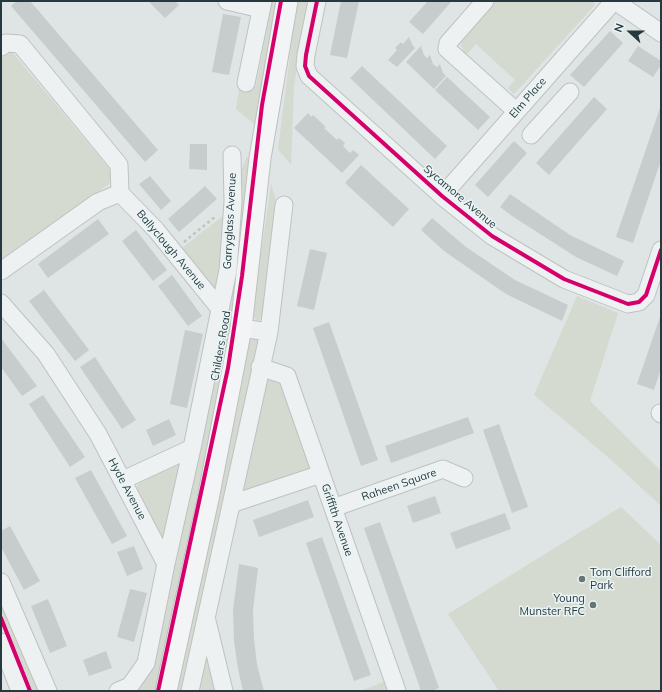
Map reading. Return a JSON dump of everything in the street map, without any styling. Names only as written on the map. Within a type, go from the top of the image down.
[{"type":"main road","name":"Childers Road","points":[[166,691],[208,499],[242,328],[260,158],[287,1]]},
{"type":"street","points":[[227,1],[262,5],[246,83]]},
{"type":"street","name":"Sycamore Avenue","points":[[317,1],[306,55],[305,66],[309,76],[442,196],[492,236],[564,279],[621,303],[633,304],[643,300],[658,267],[661,250]]},
{"type":"street","points":[[485,1],[448,43],[447,49],[516,111]]},
{"type":"street","points":[[614,1],[661,33]]},
{"type":"street","name":"Elm Place","points":[[442,196],[614,1]]},
{"type":"street","points":[[1,47],[6,43],[20,44],[119,165],[120,193],[98,202],[1,271]]},
{"type":"street","points":[[531,135],[570,92]]},
{"type":"street","points":[[531,94],[552,112]]},
{"type":"street","name":"Garryglass Avenue","points":[[166,564],[192,448],[228,270],[233,202],[232,155]]},
{"type":"street","name":"Ballyclough Avenue","points":[[120,193],[156,230],[220,309]]},
{"type":"street","points":[[190,691],[260,367],[269,332],[284,205]]},
{"type":"street","name":"Hyde Avenue","points":[[1,303],[46,354],[98,434],[166,564]]},
{"type":"street","points":[[242,328],[269,332]]},
{"type":"street","name":"Griffith Avenue","points":[[260,367],[287,376],[397,691]]},
{"type":"street","points":[[123,480],[192,448]]},
{"type":"street","name":"Raheen Square","points":[[333,508],[443,470],[464,478]]},
{"type":"street","points":[[231,504],[321,474]]},
{"type":"street","points":[[118,691],[130,686],[146,663],[166,564]]},
{"type":"street","points":[[2,586],[48,691]]},
{"type":"street","points":[[206,617],[224,691]]},
{"type":"street","points":[[1,642],[20,691]]},
{"type":"shaded area","points":[[272,1],[277,1],[262,92],[254,124],[236,109],[239,89],[256,86]]},
{"type":"shaded area","points":[[297,1],[308,1],[294,86],[291,165],[278,149]]},
{"type":"shaded area","points":[[494,1],[595,1],[594,6],[514,94],[508,88],[515,80],[476,44],[466,55],[461,46],[462,36]]},
{"type":"shaded area","points":[[3,51],[13,53],[112,172],[109,184],[1,259],[1,53]]},
{"type":"shaded area","points":[[247,156],[253,173],[225,362],[155,691],[133,691],[136,690],[238,178]]},
{"type":"shaded area","points":[[271,184],[278,207],[266,315],[258,321],[252,316]]},
{"type":"shaded area","points":[[228,212],[219,291],[214,294],[178,251]]},
{"type":"shaded area","points":[[577,296],[618,313],[590,401],[661,471],[661,506],[609,458],[534,395]]},
{"type":"shaded area","points":[[254,335],[261,339],[186,691],[177,691],[249,339]]},
{"type":"shaded area","points":[[268,375],[285,382],[313,464],[305,475],[246,492],[241,490]]},
{"type":"shaded area","points":[[178,460],[183,467],[167,538],[162,543],[135,491],[139,481]]},
{"type":"shaded area","name":"Young Munster RFC","points":[[621,507],[661,545],[661,691],[499,691],[448,614]]},
{"type":"shaded area","points":[[1,598],[42,691],[32,691],[1,611]]},
{"type":"shaded area","points":[[207,654],[218,691],[199,691]]},
{"type":"shaded area","points":[[386,681],[390,691],[359,691],[363,690]]},
{"type":"building","points":[[17,1],[30,1],[158,150],[145,162],[11,6]]},
{"type":"building","points":[[148,1],[175,1],[179,5],[165,18]]},
{"type":"building","points":[[341,1],[359,1],[347,58],[330,55]]},
{"type":"building","points":[[428,1],[452,1],[423,34],[409,22]]},
{"type":"building","points":[[223,14],[241,17],[229,75],[212,72]]},
{"type":"building","points":[[610,31],[623,43],[584,87],[570,75]]},
{"type":"building","points":[[409,37],[415,48],[397,67],[388,60],[397,50],[395,48],[401,42],[403,44]]},
{"type":"building","points":[[421,46],[424,55],[427,58],[430,55],[433,64],[437,67],[440,64],[443,73],[446,76],[434,89],[406,62]]},
{"type":"building","points":[[638,46],[661,61],[661,65],[653,77],[628,61]]},
{"type":"building","points":[[362,66],[447,146],[435,159],[350,78]]},
{"type":"building","points":[[447,77],[490,117],[478,130],[435,90]]},
{"type":"building","points":[[594,97],[607,109],[549,175],[536,163]]},
{"type":"building","points":[[661,105],[661,160],[633,243],[616,237]]},
{"type":"building","points":[[308,113],[311,117],[313,115],[326,127],[324,128],[337,140],[339,138],[345,143],[343,146],[350,153],[353,150],[359,155],[342,173],[294,128]]},
{"type":"building","points":[[514,141],[527,153],[488,197],[475,185]]},
{"type":"building","points":[[190,144],[207,144],[207,170],[189,169]]},
{"type":"building","points":[[361,165],[409,209],[393,227],[345,183]]},
{"type":"building","points":[[150,176],[171,201],[161,210],[139,184]]},
{"type":"building","points":[[205,186],[217,199],[179,232],[168,219]]},
{"type":"building","points":[[510,194],[570,235],[624,261],[617,276],[576,257],[500,207]]},
{"type":"building","points":[[432,218],[466,247],[515,280],[568,305],[562,321],[506,294],[444,251],[421,230]]},
{"type":"building","points":[[98,219],[109,234],[48,278],[38,264]]},
{"type":"building","points":[[136,230],[167,270],[153,281],[122,241]]},
{"type":"building","points":[[310,249],[327,253],[314,310],[297,306]]},
{"type":"building","points":[[172,275],[202,316],[188,326],[158,286]]},
{"type":"building","points":[[44,290],[89,350],[75,361],[29,301]]},
{"type":"building","points":[[661,314],[661,368],[654,390],[637,384]]},
{"type":"building","points":[[329,322],[378,460],[361,466],[313,328]]},
{"type":"building","points":[[185,330],[203,334],[187,408],[170,404]]},
{"type":"building","points":[[1,338],[37,386],[22,396],[1,367]]},
{"type":"building","points":[[95,357],[136,420],[122,429],[80,367]]},
{"type":"building","points":[[43,395],[85,457],[70,467],[29,404]]},
{"type":"building","points":[[468,417],[474,433],[391,463],[385,446]]},
{"type":"building","points":[[169,419],[176,435],[153,446],[146,430]]},
{"type":"building","points":[[499,424],[528,507],[512,513],[483,430]]},
{"type":"building","points":[[91,470],[127,536],[112,544],[75,478]]},
{"type":"building","points":[[435,496],[441,513],[413,523],[407,506]]},
{"type":"building","points":[[308,500],[314,517],[259,537],[253,520]]},
{"type":"building","points":[[505,513],[511,529],[456,549],[450,533]]},
{"type":"building","points":[[380,522],[439,688],[431,691],[421,691],[364,528]]},
{"type":"building","points":[[10,526],[40,581],[24,590],[1,547],[1,531]]},
{"type":"building","points":[[322,537],[371,675],[354,681],[306,543]]},
{"type":"building","points":[[134,546],[143,569],[127,576],[117,552]]},
{"type":"building","points":[[239,564],[258,568],[253,610],[254,639],[257,665],[264,691],[243,691],[238,669],[234,641],[233,610]]},
{"type":"building","points":[[130,589],[147,593],[134,642],[117,637]]},
{"type":"building","points":[[48,599],[67,646],[50,653],[31,606]]},
{"type":"building","points":[[106,651],[112,668],[89,676],[83,660]]},
{"type":"cycle path","points":[[158,691],[228,368],[242,276],[262,105],[281,1]]},
{"type":"cycle path","points":[[317,1],[306,55],[305,66],[309,76],[442,196],[492,236],[564,279],[628,304],[639,302],[646,295],[661,250]]},
{"type":"cycle path","points":[[1,618],[30,691]]},
{"type":"place","name":"Tom Clifford Park","points":[[582,579]]},
{"type":"place","name":"Young Munster RFC","points":[[593,605]]}]
